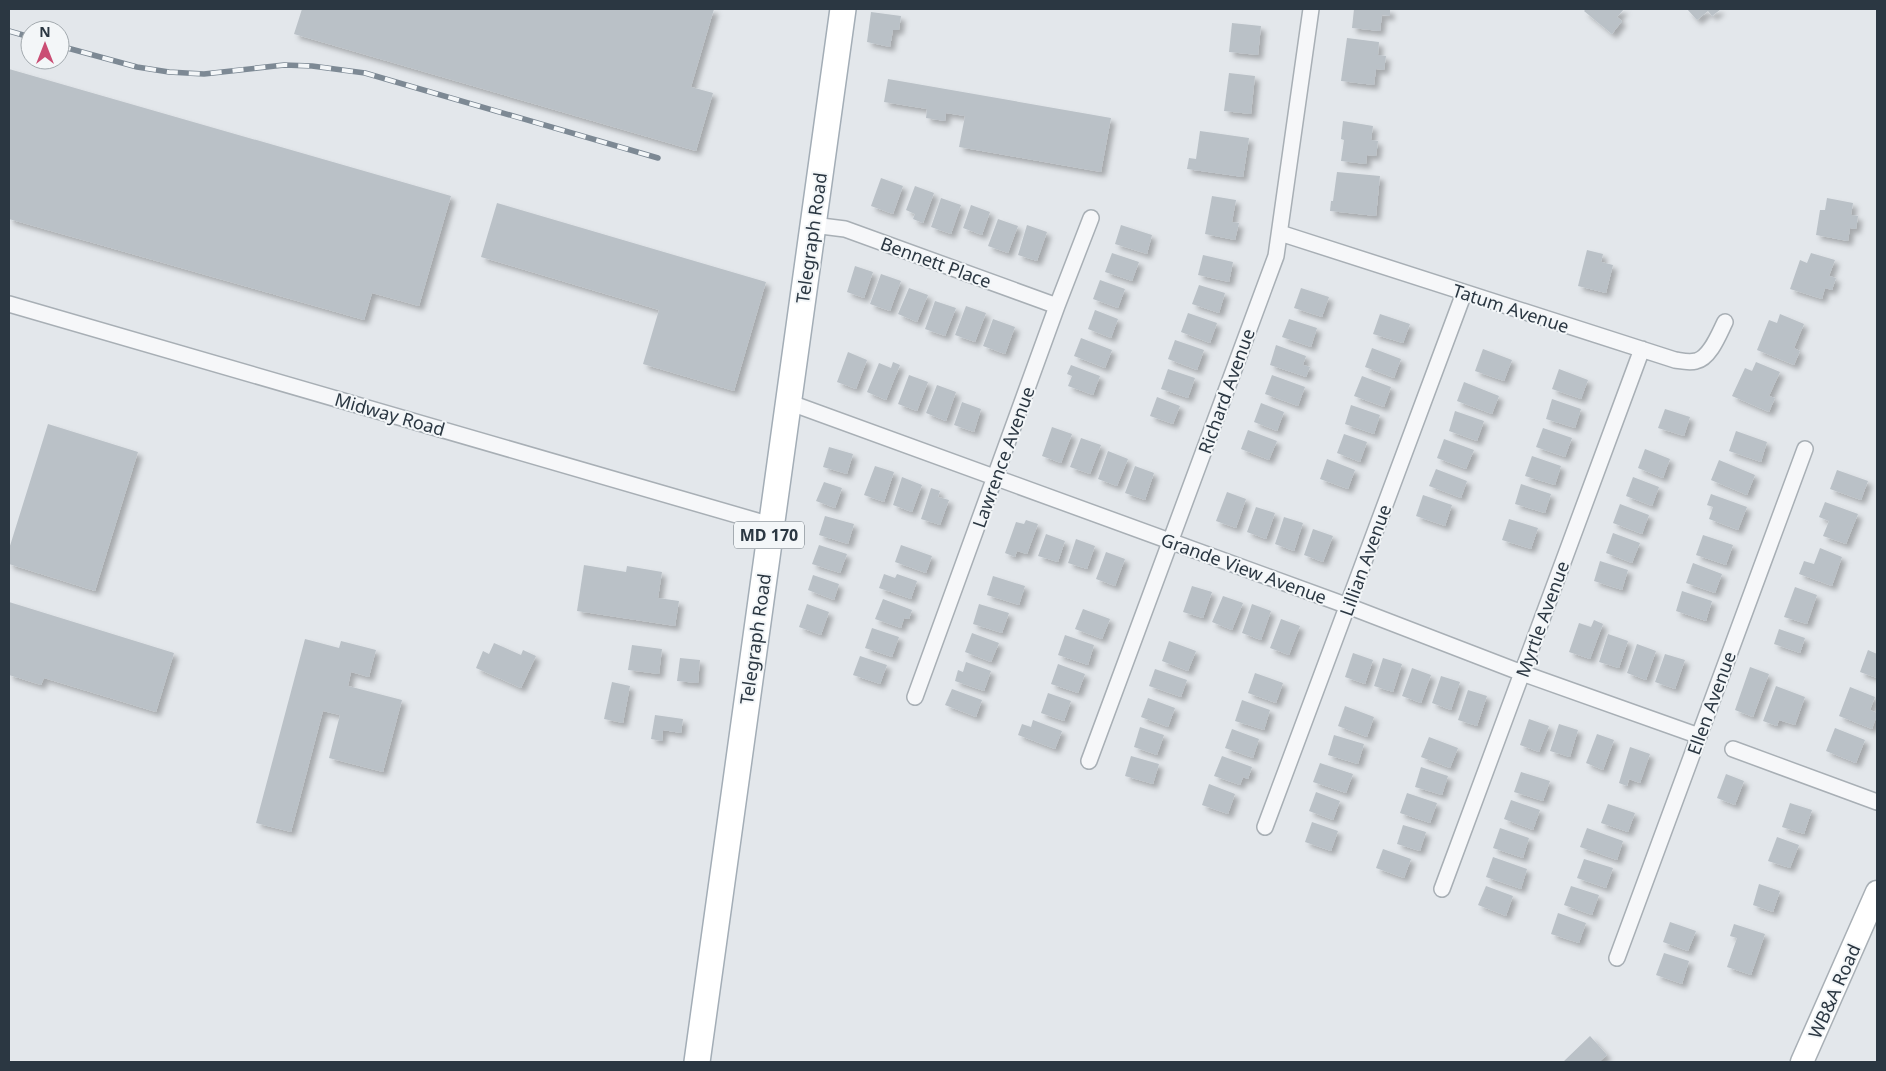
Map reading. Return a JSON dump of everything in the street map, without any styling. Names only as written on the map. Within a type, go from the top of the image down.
[{"type":"main road","name":"Telegraph Road","points":[[697,1062],[843,9]]},
{"type":"street","name":"Richard Avenue","points":[[1089,761],[1276,256],[1311,9]]},
{"type":"street","name":"Lawrence Avenue","points":[[915,697],[1057,306],[1091,218]]},
{"type":"street","name":"Bennett Place","points":[[813,225],[845,229],[1057,306]]},
{"type":"street","name":"Tatum Avenue","points":[[1280,233],[1675,360],[1695,362],[1707,353],[1725,322]]},
{"type":"street","name":"Lillian Avenue","points":[[1265,827],[1464,293]]},
{"type":"street","name":"Midway Road","points":[[9,304],[771,525]]},
{"type":"street","name":"Myrtle Avenue","points":[[1442,889],[1642,349]]},
{"type":"street","name":"Grande View Avenue","points":[[788,402],[1348,606],[1522,673],[1699,736]]},
{"type":"street","name":"Ellen Avenue","points":[[1617,958],[1805,449]]},
{"type":"street","points":[[1733,749],[1877,802]]},
{"type":"street","name":"WB&A Road","points":[[1802,1062],[1877,892]]},
{"type":"building","points":[[302,9],[714,9],[691,87],[713,93],[696,151],[294,34]]},
{"type":"building","points":[[1354,9],[1390,9],[1390,16],[1382,15],[1380,31],[1352,28]]},
{"type":"building","points":[[1586,9],[1624,9],[1617,17],[1622,21],[1612,34],[1584,11]]},
{"type":"building","points":[[1687,9],[1721,9],[1712,16],[1708,11],[1697,20]]},
{"type":"building","points":[[871,12],[901,16],[899,30],[893,30],[890,47],[867,42]]},
{"type":"building","points":[[1232,23],[1261,26],[1258,55],[1229,52]]},
{"type":"building","points":[[1347,38],[1379,42],[1378,55],[1386,56],[1384,70],[1376,69],[1374,85],[1341,81]]},
{"type":"building","points":[[9,69],[451,196],[419,306],[372,293],[364,320],[9,219]]},
{"type":"building","points":[[1229,73],[1255,76],[1251,114],[1224,111]]},
{"type":"building","points":[[888,79],[1111,118],[1101,172],[959,147],[965,116],[946,113],[945,121],[926,118],[927,109],[884,102]]},
{"type":"building","points":[[1343,121],[1373,126],[1371,140],[1378,141],[1376,156],[1367,155],[1366,164],[1341,161],[1344,140],[1341,139]]},
{"type":"building","points":[[1200,131],[1249,138],[1243,177],[1187,169],[1189,158],[1196,159]]},
{"type":"building","points":[[1337,172],[1380,176],[1376,216],[1330,211]]},
{"type":"building","points":[[881,178],[903,186],[893,214],[871,206]]},
{"type":"building","points":[[915,186],[934,193],[923,223],[913,219],[915,214],[906,210]]},
{"type":"building","points":[[1212,196],[1236,200],[1232,222],[1239,223],[1235,240],[1205,234]]},
{"type":"building","points":[[941,198],[961,205],[951,234],[931,227]]},
{"type":"building","points":[[1827,198],[1853,203],[1851,215],[1858,216],[1856,229],[1850,228],[1848,241],[1816,235],[1820,210],[1825,210]]},
{"type":"building","points":[[497,203],[766,282],[734,391],[643,364],[659,310],[481,257]]},
{"type":"building","points":[[971,205],[990,212],[982,235],[963,228]]},
{"type":"building","points":[[998,219],[1018,226],[1008,253],[988,246]]},
{"type":"building","points":[[1027,225],[1047,232],[1037,261],[1018,255]]},
{"type":"building","points":[[1121,225],[1152,235],[1147,254],[1115,244]]},
{"type":"building","points":[[1587,250],[1603,254],[1601,262],[1613,265],[1606,293],[1578,286]]},
{"type":"building","points":[[1112,253],[1139,262],[1132,281],[1105,272]]},
{"type":"building","points":[[1811,253],[1835,260],[1829,276],[1836,278],[1832,290],[1825,288],[1822,299],[1790,289],[1800,260],[1807,263]]},
{"type":"building","points":[[1203,255],[1233,262],[1229,282],[1198,275]]},
{"type":"building","points":[[855,266],[873,272],[864,298],[847,292]]},
{"type":"building","points":[[881,274],[901,281],[890,311],[870,304]]},
{"type":"building","points":[[1100,280],[1125,289],[1118,308],[1093,299]]},
{"type":"building","points":[[1199,285],[1225,293],[1219,313],[1192,304]]},
{"type":"building","points":[[909,288],[928,295],[917,322],[898,314]]},
{"type":"building","points":[[1301,288],[1329,297],[1322,317],[1294,308]]},
{"type":"building","points":[[935,301],[956,308],[945,336],[925,329]]},
{"type":"building","points":[[966,306],[986,313],[975,342],[955,335]]},
{"type":"building","points":[[1095,310],[1118,319],[1111,338],[1088,329]]},
{"type":"building","points":[[1188,313],[1217,323],[1210,343],[1181,332]]},
{"type":"building","points":[[1380,314],[1410,324],[1403,343],[1373,334]]},
{"type":"building","points":[[1780,314],[1804,324],[1794,348],[1800,351],[1794,365],[1757,350],[1769,320],[1777,323]]},
{"type":"building","points":[[993,319],[1015,327],[1005,354],[983,346]]},
{"type":"building","points":[[1289,319],[1317,328],[1311,347],[1282,337]]},
{"type":"building","points":[[1081,338],[1112,350],[1105,368],[1074,356]]},
{"type":"building","points":[[1175,340],[1204,350],[1197,370],[1168,359]]},
{"type":"building","points":[[1276,345],[1306,356],[1303,365],[1310,367],[1306,377],[1270,365]]},
{"type":"building","points":[[1372,348],[1401,359],[1394,378],[1365,367]]},
{"type":"building","points":[[1483,349],[1512,360],[1504,381],[1475,371]]},
{"type":"building","points":[[848,352],[867,360],[856,389],[837,382]]},
{"type":"building","points":[[893,362],[900,365],[886,400],[867,392],[879,363],[891,368]]},
{"type":"building","points":[[1756,362],[1780,372],[1769,396],[1775,398],[1769,412],[1732,396],[1745,368],[1752,371]]},
{"type":"building","points":[[1071,365],[1100,376],[1093,395],[1068,386],[1072,376],[1067,374]]},
{"type":"building","points":[[1168,369],[1195,378],[1188,398],[1161,389]]},
{"type":"building","points":[[1559,369],[1588,380],[1581,399],[1552,389]]},
{"type":"building","points":[[909,375],[928,382],[917,411],[898,404]]},
{"type":"building","points":[[1272,375],[1305,387],[1298,406],[1265,394]]},
{"type":"building","points":[[1362,376],[1391,387],[1384,407],[1354,396]]},
{"type":"building","points":[[1464,382],[1499,396],[1492,414],[1457,401]]},
{"type":"building","points":[[937,385],[956,392],[946,421],[926,413]]},
{"type":"building","points":[[1157,397],[1180,406],[1173,424],[1150,416]]},
{"type":"building","points":[[1552,399],[1581,409],[1575,428],[1546,419]]},
{"type":"building","points":[[962,402],[981,409],[974,432],[954,425]]},
{"type":"building","points":[[1261,403],[1284,412],[1277,431],[1254,422]]},
{"type":"building","points":[[1351,405],[1380,415],[1374,434],[1345,424]]},
{"type":"building","points":[[1665,409],[1690,417],[1684,436],[1658,428]]},
{"type":"building","points":[[1455,411],[1484,421],[1477,441],[1449,431]]},
{"type":"building","points":[[48,424],[138,452],[95,591],[9,564],[9,549]]},
{"type":"building","points":[[1052,427],[1072,434],[1061,463],[1042,456]]},
{"type":"building","points":[[1543,428],[1572,438],[1565,457],[1536,447]]},
{"type":"building","points":[[1248,430],[1277,441],[1269,460],[1241,449]]},
{"type":"building","points":[[1736,431],[1767,442],[1761,462],[1729,451]]},
{"type":"building","points":[[1344,434],[1367,442],[1360,462],[1337,453]]},
{"type":"building","points":[[1081,438],[1101,445],[1090,474],[1070,467]]},
{"type":"building","points":[[1444,439],[1474,450],[1466,469],[1437,458]]},
{"type":"building","points":[[829,447],[853,454],[847,474],[823,467]]},
{"type":"building","points":[[1645,449],[1670,459],[1663,478],[1638,468]]},
{"type":"building","points":[[1108,451],[1128,459],[1117,486],[1098,479]]},
{"type":"building","points":[[1532,456],[1561,466],[1555,485],[1525,476]]},
{"type":"building","points":[[1327,459],[1355,470],[1348,489],[1320,479]]},
{"type":"building","points":[[1719,460],[1755,475],[1747,495],[1711,480]]},
{"type":"building","points":[[875,466],[894,472],[884,502],[864,495]]},
{"type":"building","points":[[1135,466],[1154,473],[1145,500],[1125,493]]},
{"type":"building","points":[[1436,469],[1467,481],[1461,498],[1429,486]]},
{"type":"building","points":[[1837,470],[1868,481],[1861,500],[1830,489]]},
{"type":"building","points":[[902,477],[922,485],[912,512],[893,505]]},
{"type":"building","points":[[1633,477],[1659,487],[1652,506],[1626,496]]},
{"type":"building","points":[[824,482],[842,488],[835,508],[816,501]]},
{"type":"building","points":[[1521,484],[1551,494],[1545,513],[1515,504]]},
{"type":"building","points":[[931,488],[940,491],[938,497],[949,500],[940,525],[921,519]]},
{"type":"building","points":[[1227,492],[1246,499],[1236,528],[1216,521]]},
{"type":"building","points":[[1711,494],[1747,507],[1738,530],[1709,519],[1713,507],[1707,505]]},
{"type":"building","points":[[1423,495],[1452,505],[1445,526],[1416,516]]},
{"type":"building","points":[[1825,502],[1858,514],[1846,544],[1823,536],[1829,521],[1819,517]]},
{"type":"building","points":[[1620,504],[1649,515],[1642,534],[1613,523]]},
{"type":"building","points":[[1256,507],[1275,513],[1266,539],[1247,532]]},
{"type":"building","points":[[825,516],[854,524],[848,544],[819,535]]},
{"type":"building","points":[[1284,517],[1303,523],[1294,551],[1275,544]]},
{"type":"building","points":[[1509,519],[1538,528],[1531,549],[1502,540]]},
{"type":"building","points":[[1026,520],[1038,524],[1027,554],[1017,551],[1015,557],[1005,553],[1016,522],[1024,524]]},
{"type":"building","points":[[1313,529],[1333,536],[1323,562],[1304,555]]},
{"type":"building","points":[[1613,533],[1640,543],[1632,563],[1606,553]]},
{"type":"building","points":[[1046,534],[1065,541],[1058,562],[1038,556]]},
{"type":"building","points":[[1703,535],[1733,545],[1726,565],[1696,555]]},
{"type":"building","points":[[1076,539],[1095,546],[1087,569],[1068,563]]},
{"type":"building","points":[[819,545],[847,554],[840,573],[812,564]]},
{"type":"building","points":[[901,545],[932,556],[926,573],[895,562]]},
{"type":"building","points":[[1820,548],[1842,557],[1832,586],[1799,574],[1804,561],[1814,564]]},
{"type":"building","points":[[1106,552],[1125,559],[1115,586],[1096,579]]},
{"type":"building","points":[[1600,561],[1628,570],[1622,590],[1594,581]]},
{"type":"building","points":[[1693,563],[1722,574],[1715,593],[1686,583]]},
{"type":"building","points":[[584,565],[626,572],[627,566],[662,572],[658,598],[679,601],[675,626],[577,611]]},
{"type":"building","points":[[884,574],[895,578],[897,574],[917,581],[911,599],[879,588]]},
{"type":"building","points":[[813,575],[839,584],[834,600],[808,590]]},
{"type":"building","points":[[993,576],[1025,586],[1019,605],[987,595]]},
{"type":"building","points":[[1192,586],[1212,592],[1203,618],[1183,612]]},
{"type":"building","points":[[1795,587],[1817,595],[1807,624],[1784,617]]},
{"type":"building","points":[[1682,591],[1712,601],[1706,621],[1676,611]]},
{"type":"building","points":[[1223,596],[1243,603],[1232,630],[1212,622]]},
{"type":"building","points":[[883,599],[912,610],[909,619],[904,618],[901,628],[875,619]]},
{"type":"building","points":[[9,602],[174,653],[156,712],[44,678],[41,685],[9,675]]},
{"type":"building","points":[[807,604],[829,612],[821,635],[799,627]]},
{"type":"building","points":[[979,604],[1009,613],[1002,633],[973,624]]},
{"type":"building","points":[[1252,604],[1271,611],[1261,640],[1242,633]]},
{"type":"building","points":[[1083,609],[1110,619],[1102,639],[1075,629]]},
{"type":"building","points":[[1281,619],[1300,626],[1289,655],[1270,648]]},
{"type":"building","points":[[1594,620],[1603,624],[1590,659],[1569,652],[1579,623],[1591,627]]},
{"type":"building","points":[[872,628],[899,637],[892,657],[865,648]]},
{"type":"building","points":[[1779,629],[1805,638],[1800,653],[1774,644]]},
{"type":"building","points":[[972,633],[999,643],[991,662],[965,652]]},
{"type":"building","points":[[1608,634],[1628,641],[1619,668],[1599,662]]},
{"type":"building","points":[[1065,635],[1094,645],[1088,665],[1058,655]]},
{"type":"building","points":[[305,639],[339,648],[341,641],[376,650],[369,677],[351,672],[348,686],[402,700],[383,772],[329,758],[340,715],[323,711],[291,832],[256,823]]},
{"type":"building","points":[[1169,641],[1196,651],[1188,671],[1162,661]]},
{"type":"building","points":[[494,643],[521,655],[523,650],[536,656],[521,688],[476,668],[483,651],[489,654]]},
{"type":"building","points":[[1637,644],[1656,651],[1646,680],[1627,673]]},
{"type":"building","points":[[632,645],[662,649],[659,674],[628,670]]},
{"type":"building","points":[[1868,650],[1877,654],[1877,678],[1860,672]]},
{"type":"building","points":[[1353,653],[1373,660],[1365,684],[1345,677]]},
{"type":"building","points":[[1665,654],[1685,660],[1675,689],[1655,682]]},
{"type":"building","points":[[860,656],[887,665],[880,684],[853,675]]},
{"type":"building","points":[[680,658],[700,660],[698,683],[677,681]]},
{"type":"building","points":[[1383,658],[1402,664],[1393,692],[1374,686]]},
{"type":"building","points":[[966,662],[991,671],[984,691],[955,681],[958,670],[963,672]]},
{"type":"building","points":[[1058,664],[1085,674],[1078,693],[1051,684]]},
{"type":"building","points":[[1750,667],[1769,674],[1753,717],[1735,710]]},
{"type":"building","points":[[1412,668],[1431,675],[1421,703],[1402,696]]},
{"type":"building","points":[[1155,669],[1187,680],[1181,697],[1149,686]]},
{"type":"building","points":[[1255,673],[1283,683],[1276,703],[1248,693]]},
{"type":"building","points":[[1441,676],[1460,682],[1451,710],[1432,703]]},
{"type":"building","points":[[612,682],[630,686],[623,723],[604,719]]},
{"type":"building","points":[[1776,686],[1805,697],[1795,725],[1779,720],[1777,726],[1763,721]]},
{"type":"building","points":[[1850,687],[1875,697],[1870,710],[1877,713],[1872,729],[1839,716]]},
{"type":"building","points":[[952,689],[982,700],[976,717],[945,705]]},
{"type":"building","points":[[1468,690],[1487,696],[1477,726],[1458,720]]},
{"type":"building","points":[[1048,693],[1071,701],[1064,721],[1041,713]]},
{"type":"building","points":[[1148,698],[1175,708],[1168,727],[1141,717]]},
{"type":"building","points":[[1242,700],[1270,710],[1264,730],[1235,721]]},
{"type":"building","points":[[1345,706],[1374,717],[1367,737],[1338,726]]},
{"type":"building","points":[[655,715],[683,719],[681,733],[663,730],[662,741],[651,739]]},
{"type":"building","points":[[1529,719],[1549,726],[1539,752],[1520,745]]},
{"type":"building","points":[[1033,720],[1062,731],[1055,749],[1018,735],[1022,724],[1031,727]]},
{"type":"building","points":[[1559,724],[1578,730],[1570,757],[1550,751]]},
{"type":"building","points":[[1140,727],[1164,735],[1157,755],[1134,747]]},
{"type":"building","points":[[1835,728],[1865,740],[1856,763],[1826,751]]},
{"type":"building","points":[[1232,729],[1259,739],[1253,758],[1225,748]]},
{"type":"building","points":[[1597,734],[1614,740],[1603,770],[1586,763]]},
{"type":"building","points":[[1334,735],[1364,744],[1358,764],[1328,755]]},
{"type":"building","points":[[1429,737],[1458,748],[1450,768],[1421,757]]},
{"type":"building","points":[[1630,747],[1650,754],[1640,783],[1629,779],[1627,786],[1619,783]]},
{"type":"building","points":[[1131,756],[1159,764],[1153,784],[1125,776]]},
{"type":"building","points":[[1222,756],[1252,767],[1248,779],[1243,777],[1240,785],[1214,776]]},
{"type":"building","points":[[1320,763],[1353,774],[1346,793],[1313,782]]},
{"type":"building","points":[[1421,767],[1448,776],[1442,795],[1415,787]]},
{"type":"building","points":[[1521,772],[1550,781],[1543,801],[1514,792]]},
{"type":"building","points":[[1726,774],[1744,781],[1735,805],[1717,798]]},
{"type":"building","points":[[1209,784],[1235,794],[1228,814],[1202,805]]},
{"type":"building","points":[[1316,792],[1340,801],[1333,820],[1309,811]]},
{"type":"building","points":[[1407,793],[1437,803],[1430,823],[1400,813]]},
{"type":"building","points":[[1511,800],[1540,810],[1533,830],[1504,819]]},
{"type":"building","points":[[1790,803],[1812,810],[1804,834],[1782,827]]},
{"type":"building","points":[[1608,804],[1635,813],[1628,832],[1601,823]]},
{"type":"building","points":[[1312,822],[1338,831],[1331,851],[1305,842]]},
{"type":"building","points":[[1403,825],[1426,832],[1420,851],[1397,844]]},
{"type":"building","points":[[1500,828],[1529,838],[1523,858],[1493,848]]},
{"type":"building","points":[[1587,828],[1623,841],[1617,860],[1580,847]]},
{"type":"building","points":[[1777,837],[1799,845],[1790,868],[1768,861]]},
{"type":"building","points":[[1383,849],[1411,859],[1404,878],[1376,868]]},
{"type":"building","points":[[1493,857],[1527,869],[1521,889],[1486,877]]},
{"type":"building","points":[[1584,859],[1613,868],[1606,888],[1577,878]]},
{"type":"building","points":[[1759,884],[1780,891],[1773,912],[1753,905]]},
{"type":"building","points":[[1486,886],[1513,896],[1506,916],[1478,905]]},
{"type":"building","points":[[1571,886],[1599,895],[1592,915],[1564,905]]},
{"type":"building","points":[[1558,913],[1586,923],[1579,943],[1551,934]]},
{"type":"building","points":[[1670,922],[1696,931],[1688,951],[1663,942]]},
{"type":"building","points":[[1734,924],[1765,934],[1751,975],[1727,967],[1737,938],[1730,936]]},
{"type":"building","points":[[1664,953],[1689,961],[1682,984],[1656,975]]},
{"type":"building","points":[[1590,1036],[1607,1055],[1599,1062],[1563,1062]]},
{"type":"railway","points":[[9,31],[20,34]]},
{"type":"railway","points":[[70,49],[137,67],[169,72],[204,74],[284,65],[312,66],[365,73],[658,158]]}]
